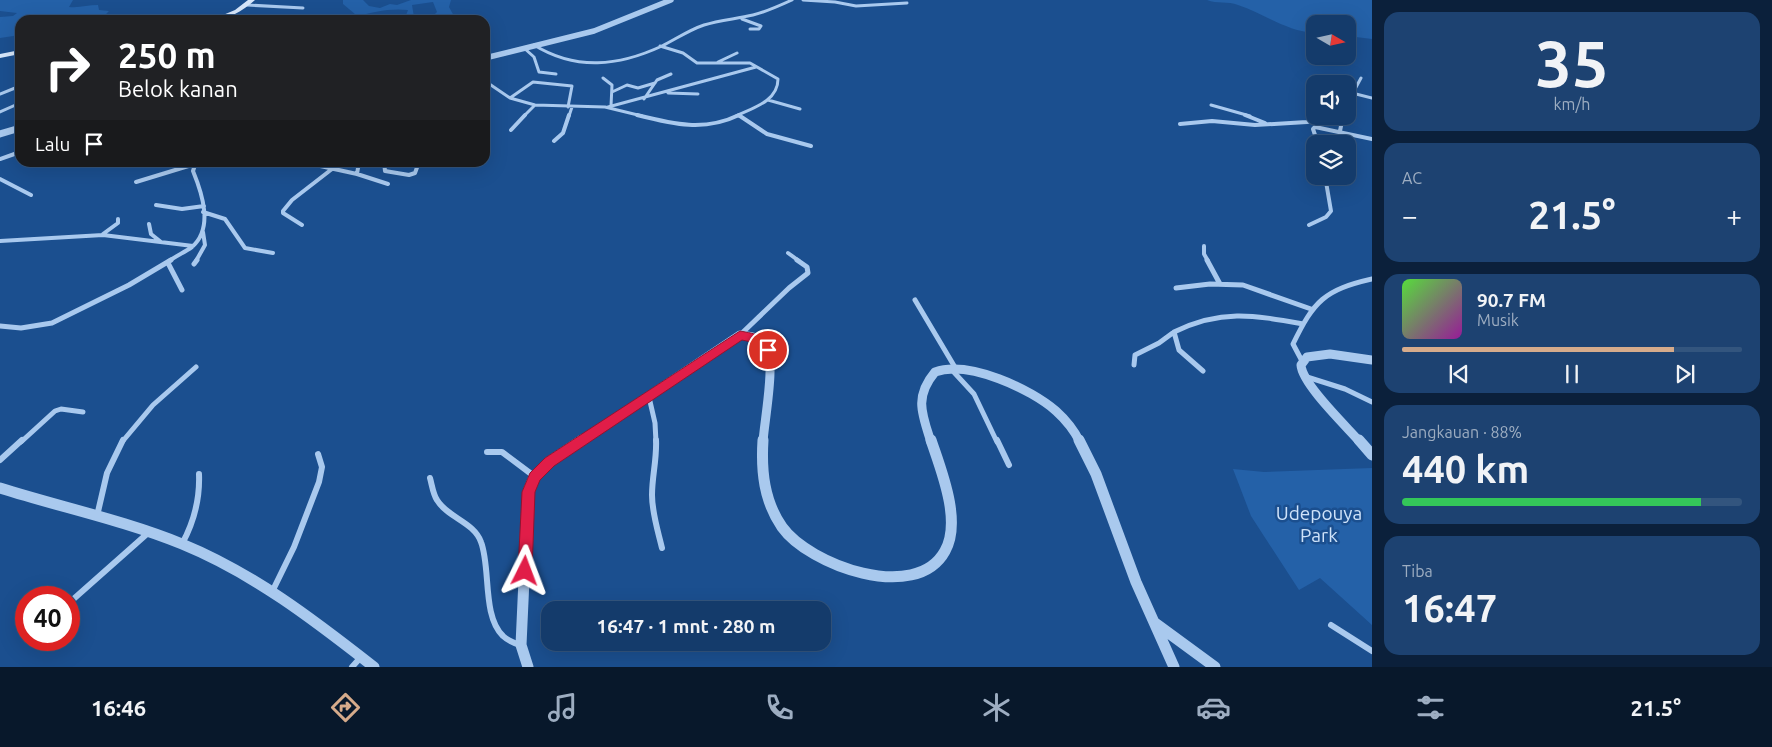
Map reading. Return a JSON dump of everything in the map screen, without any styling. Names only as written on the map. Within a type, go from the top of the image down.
[{"type":"main road","points":[[225,15],[247,5],[252,0]]},
{"type":"main road","points":[[0,56],[15,52]]},
{"type":"street","points":[[490,57],[594,31],[671,0]]},
{"type":"street","points":[[534,45],[553,57],[590,64],[617,61],[660,46],[702,26],[761,13],[792,0]]},
{"type":"street","points":[[803,0],[836,2],[856,6],[907,3]]},
{"type":"street","points":[[654,1],[660,4]]},
{"type":"street","points":[[890,4],[893,8]]},
{"type":"street","points":[[247,5],[304,8]]},
{"type":"street","points":[[739,18],[755,22],[761,26],[759,29],[750,29]]},
{"type":"street","points":[[490,84],[510,98],[535,105],[605,108],[665,122],[703,126],[740,116],[768,100],[778,84],[778,79],[774,75],[746,63],[697,63],[683,53],[660,46]]},
{"type":"street","points":[[524,48],[534,57],[539,72],[556,74]]},
{"type":"street","points":[[716,64],[737,53]]},
{"type":"street","points":[[605,108],[644,99],[724,73],[756,67]]},
{"type":"street","points":[[644,99],[660,78],[671,74]]},
{"type":"street","points":[[603,78],[612,85],[611,106]]},
{"type":"street","points":[[1356,84],[1360,78]]},
{"type":"street","points":[[510,98],[533,82],[565,84],[573,88],[563,133],[554,141]]},
{"type":"street","points":[[612,92],[627,85],[638,88],[655,83]]},
{"type":"street","points":[[0,94],[15,88]]},
{"type":"street","points":[[662,93],[698,94]]},
{"type":"street","points":[[1356,94],[1372,98]]},
{"type":"street","points":[[768,100],[800,109]]},
{"type":"street","points":[[0,112],[15,105]]},
{"type":"street","points":[[511,130],[535,105]]},
{"type":"street","points":[[1211,105],[1252,117],[1265,124]]},
{"type":"street","points":[[740,116],[767,134],[811,146]]},
{"type":"street","points":[[1180,124],[1212,121],[1250,125],[1306,121]]},
{"type":"street","points":[[1340,131],[1341,125]]},
{"type":"street","points":[[1315,135],[1313,129],[1315,127],[1372,139]]},
{"type":"street","points":[[0,134],[15,130]]},
{"type":"street","points":[[0,159],[15,154]]},
{"type":"street","points":[[136,182],[183,167]]},
{"type":"street","points":[[194,167],[192,171],[203,194],[203,232],[206,238],[206,246],[194,264]]},
{"type":"street","points":[[323,167],[357,174],[388,184]]},
{"type":"street","points":[[357,174],[358,167]]},
{"type":"street","points":[[384,167],[384,171],[409,175],[414,173],[417,167]]},
{"type":"street","points":[[302,225],[290,219],[284,211],[292,200],[332,169]]},
{"type":"street","points":[[0,179],[8,181],[13,186],[31,194]]},
{"type":"street","points":[[1309,226],[1326,217],[1331,211],[1327,185]]},
{"type":"street","points":[[156,206],[182,209],[204,206]]},
{"type":"street","points":[[204,212],[225,219],[243,248],[248,251],[273,253]]},
{"type":"street","points":[[102,235],[118,223],[118,219]]},
{"type":"street","points":[[149,224],[151,234],[161,242]]},
{"type":"street","points":[[0,326],[20,328],[52,323],[168,263],[193,246],[203,232]]},
{"type":"street","points":[[1,242],[58,236],[102,235],[193,246]]},
{"type":"street","points":[[1204,246],[1204,254],[1220,284]]},
{"type":"street","points":[[528,667],[521,645],[528,492],[534,477],[549,462],[740,335],[789,288],[808,273],[807,266],[788,253]]},
{"type":"street","points":[[168,263],[182,290]]},
{"type":"street","points":[[1372,278],[1348,284],[1328,292],[1311,309],[1293,344],[1302,361],[1301,368],[1310,383],[1372,455]]},
{"type":"street","points":[[1176,288],[1220,284],[1243,285],[1311,309]]},
{"type":"street","points":[[915,300],[954,369],[974,394],[1009,465]]},
{"type":"street","points":[[1134,365],[1135,355],[1196,321],[1229,316],[1275,319],[1303,324]]},
{"type":"street","points":[[1174,332],[1175,342],[1181,352],[1202,371]]},
{"type":"street","points":[[740,335],[760,339],[766,344],[768,350],[770,378],[761,462],[764,494],[772,512],[800,545],[820,557],[855,571],[877,576],[897,576],[918,572],[933,566],[946,552],[952,525],[950,509],[940,468],[920,405],[923,387],[935,372],[954,369],[980,374],[1024,391],[1052,407],[1067,422],[1080,441],[1113,516],[1131,570],[1174,667]]},
{"type":"street","points":[[1302,361],[1306,357],[1315,355],[1372,360]]},
{"type":"street","points":[[97,516],[106,475],[117,450],[163,396],[196,367]]},
{"type":"street","points":[[1307,377],[1345,388],[1372,402]]},
{"type":"street","points":[[649,397],[655,423],[657,453],[652,495],[662,548]]},
{"type":"street","points":[[0,460],[55,411],[61,409],[83,412]]},
{"type":"street","points":[[487,452],[502,452],[534,477]]},
{"type":"street","points":[[272,592],[294,547],[319,482],[322,467],[318,454]]},
{"type":"street","points":[[182,544],[190,531],[195,517],[200,484],[199,474]]},
{"type":"street","points":[[430,478],[433,492],[439,504],[478,534],[482,545],[486,582],[499,632],[510,641],[521,645]]},
{"type":"street","points":[[0,488],[97,516],[182,544],[253,579],[374,667]]},
{"type":"street","points":[[80,593],[149,533]]},
{"type":"street","points":[[1155,623],[1215,667]]},
{"type":"street","points":[[1331,625],[1372,651]]},
{"type":"street","points":[[352,667],[362,657]]},
{"type":"green space","points":[[0,0],[73,0],[69,7],[98,5],[99,10],[109,11],[106,14],[98,15],[15,15],[15,36],[0,38],[0,17],[13,16],[17,13],[0,11]]},
{"type":"green space","points":[[343,0],[363,0],[369,6],[380,8],[411,0],[451,0],[449,7],[453,15],[434,15],[437,12],[433,2],[412,5],[414,15],[406,15],[408,10],[395,10],[354,15],[355,14],[343,4]]},
{"type":"green space","points":[[1207,0],[1372,0],[1372,39],[1356,37],[1356,15],[1306,15],[1306,32],[1304,32],[1285,26],[1238,5]]},
{"type":"green space","name":"Udepouya Park","points":[[1372,468],[1372,625],[1320,578],[1299,590],[1251,516],[1233,469],[1264,472]]},
{"type":"route","points":[[525,571],[528,492],[534,477],[549,462],[610,424],[740,335],[760,339],[766,344],[768,350]]}]
